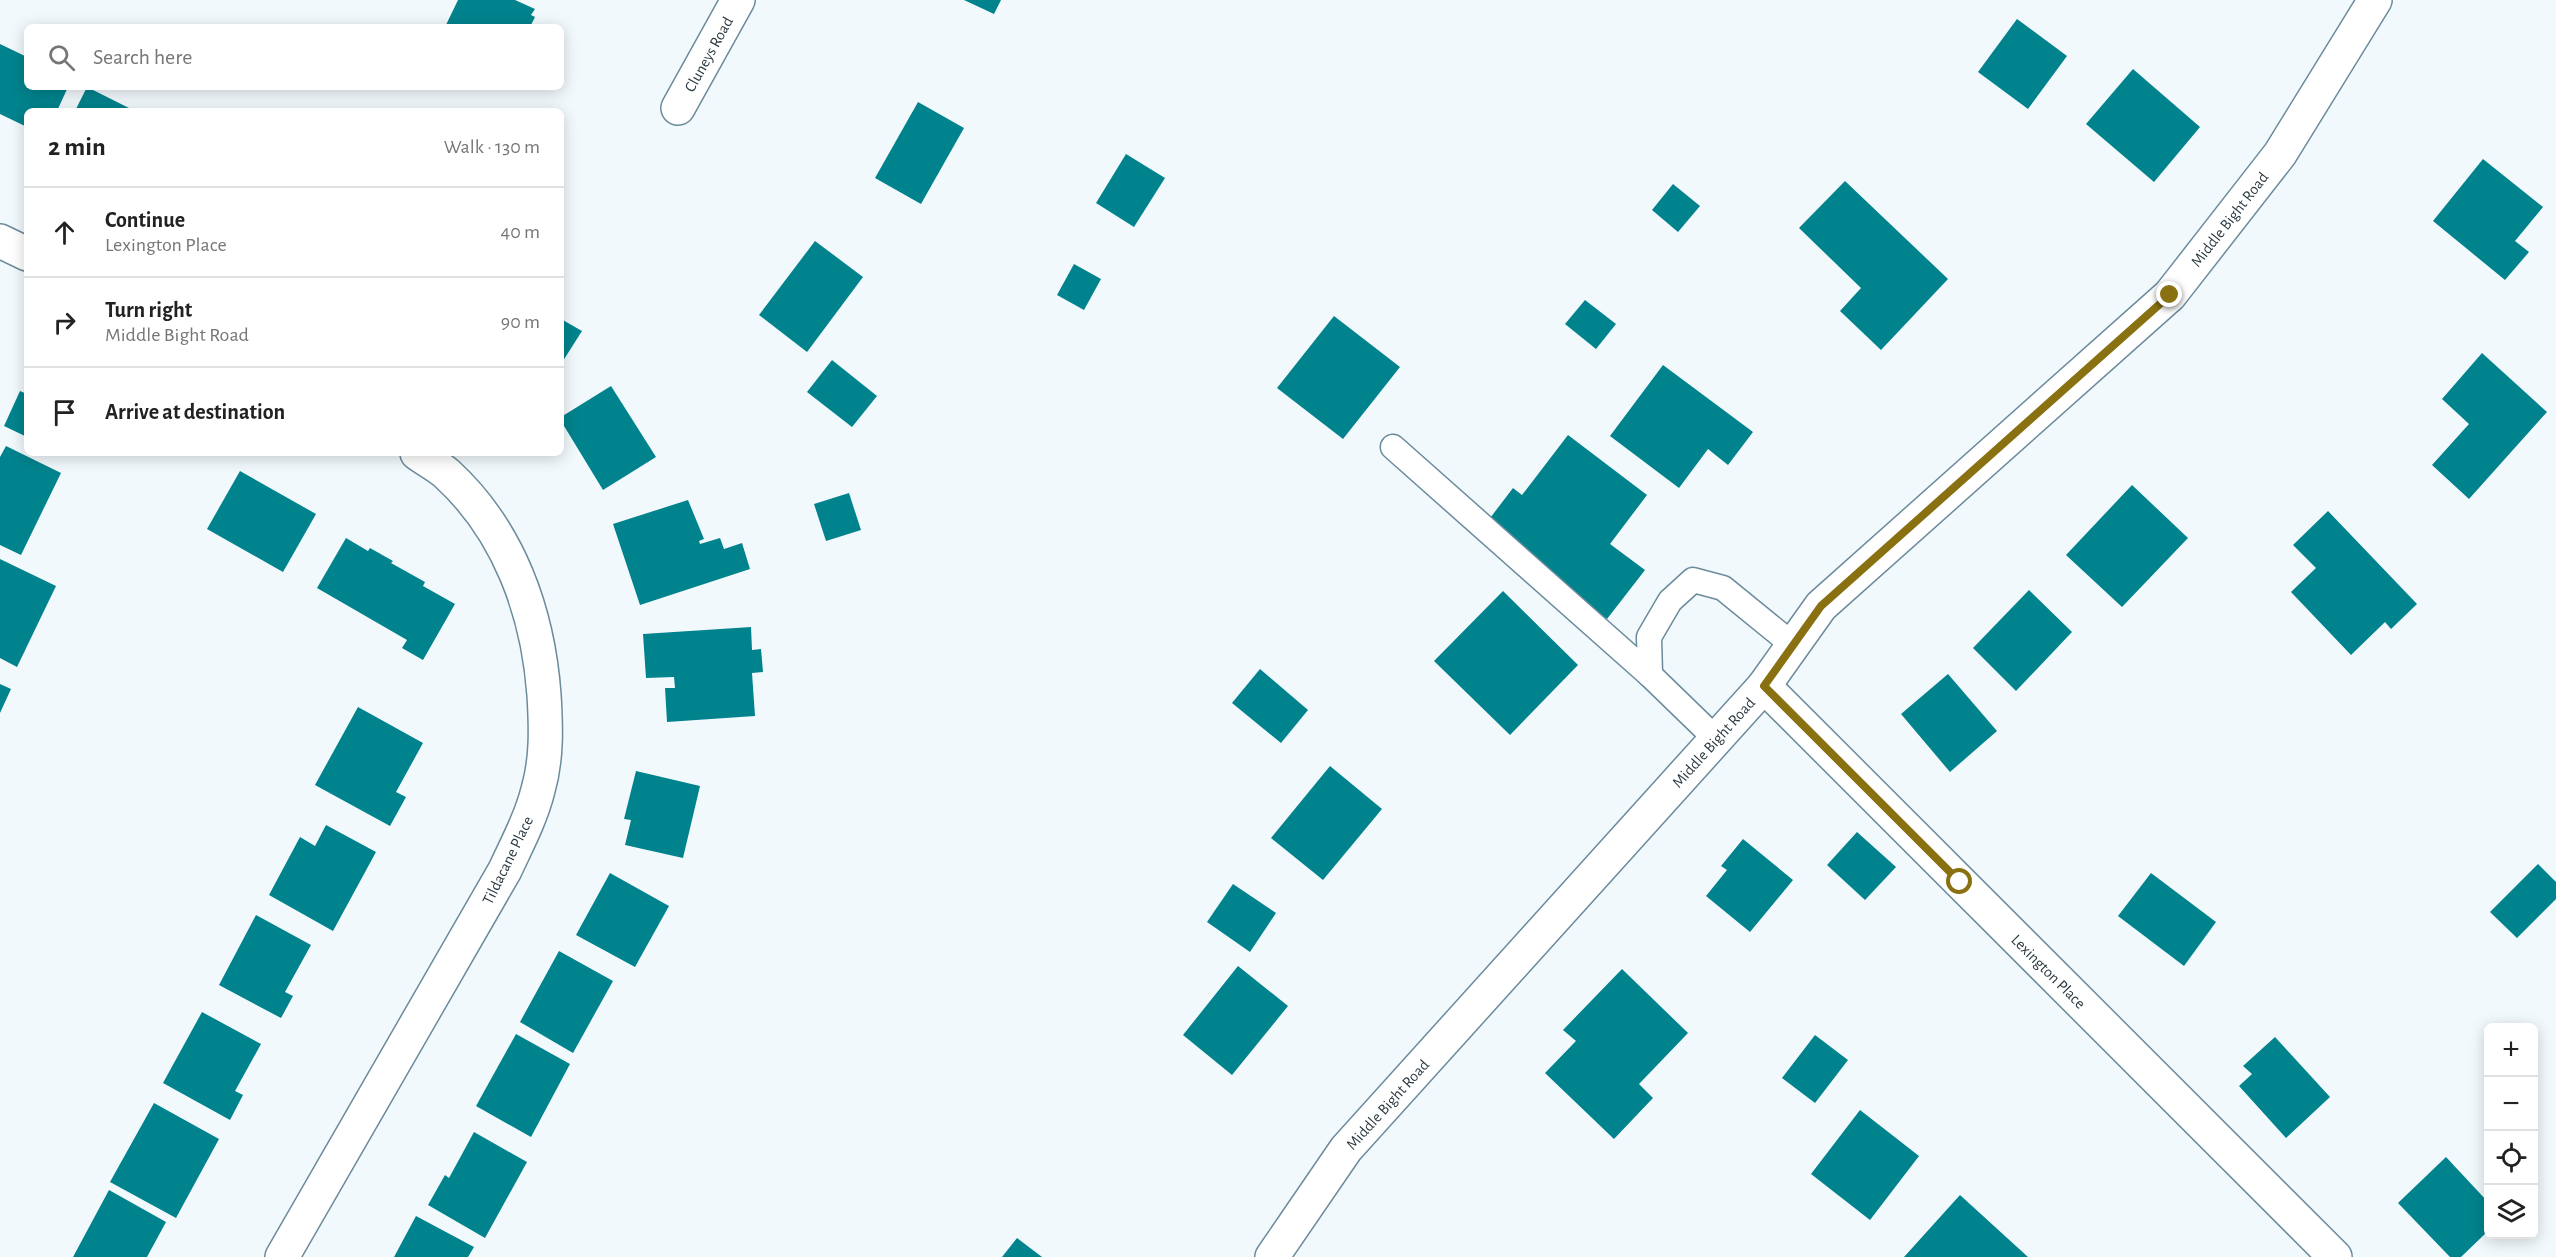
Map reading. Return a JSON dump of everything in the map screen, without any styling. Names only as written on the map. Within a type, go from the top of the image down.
[{"type":"street","name":"Cluneys Road","points":[[678,108],[738,0]]},
{"type":"street","name":"Middle Bight Road","points":[[1272,1257],[1346,1149],[1764,686],[1821,606],[2170,295],[2280,154],[2375,0]]},
{"type":"street","points":[[0,241],[24,253]]},
{"type":"street","name":"Tildacane Place","points":[[282,1257],[505,870],[524,830],[538,790],[545,756],[541,657],[531,612],[514,566],[487,519],[446,474],[421,456]]},
{"type":"street","name":"Lexington Place","points":[[1764,686],[2335,1257]]},
{"type":"lane","points":[[1393,447],[1650,675],[1716,739]]},
{"type":"lane","points":[[1650,675],[1649,637],[1670,601],[1693,580],[1723,588],[1793,645]]},
{"type":"building","points":[[458,0],[515,0],[535,9],[531,15],[535,17],[532,24],[446,24]]},
{"type":"building","points":[[964,0],[1001,0],[994,14]]},
{"type":"building","points":[[2017,19],[2067,56],[2028,109],[1978,72]]},
{"type":"building","points":[[0,44],[24,56],[24,90],[67,90],[58,108],[24,108],[24,126],[0,114]]},
{"type":"building","points":[[2133,69],[2200,127],[2154,182],[2086,124]]},
{"type":"building","points":[[86,90],[93,90],[129,108],[76,108]]},
{"type":"building","points":[[918,102],[964,128],[921,204],[875,178]]},
{"type":"building","points":[[1126,154],[1165,178],[1134,227],[1096,203]]},
{"type":"building","points":[[2483,159],[2543,207],[2515,241],[2529,252],[2505,280],[2433,221]]},
{"type":"building","points":[[1845,181],[1948,279],[1881,350],[1840,311],[1861,288],[1799,228]]},
{"type":"building","points":[[1673,184],[1700,206],[1678,232],[1652,210]]},
{"type":"building","points":[[815,241],[863,277],[807,352],[759,315]]},
{"type":"building","points":[[1074,264],[1101,279],[1084,310],[1057,295]]},
{"type":"building","points":[[1585,300],[1616,324],[1596,349],[1565,324]]},
{"type":"building","points":[[1334,316],[1400,367],[1343,439],[1277,388]]},
{"type":"building","points":[[564,321],[582,331],[564,359]]},
{"type":"building","points":[[2482,353],[2547,412],[2469,499],[2432,465],[2469,424],[2442,399]]},
{"type":"building","points":[[832,360],[877,396],[852,427],[807,392]]},
{"type":"building","points":[[1663,365],[1753,432],[1728,465],[1708,449],[1679,488],[1610,436]]},
{"type":"building","points":[[611,386],[656,457],[603,490],[564,426],[564,415]]},
{"type":"building","points":[[20,391],[24,393],[24,436],[4,426]]},
{"type":"building","points":[[1568,435],[1647,495],[1610,544],[1645,570],[1607,619],[1484,526],[1513,488],[1522,495]]},
{"type":"building","points":[[6,446],[61,473],[21,555],[0,545],[0,457]]},
{"type":"building","points":[[240,471],[316,514],[283,572],[207,529]]},
{"type":"building","points":[[2132,485],[2188,538],[2122,607],[2066,555]]},
{"type":"building","points":[[849,493],[861,530],[826,541],[814,504]]},
{"type":"building","points":[[688,500],[704,539],[699,541],[700,544],[720,538],[724,549],[742,543],[750,569],[640,605],[613,524]]},
{"type":"building","points":[[2328,511],[2417,604],[2391,629],[2385,622],[2351,655],[2291,592],[2316,568],[2293,545]]},
{"type":"building","points":[[346,538],[368,551],[370,548],[393,561],[391,563],[425,582],[423,586],[455,604],[423,660],[402,648],[407,640],[317,588]]},
{"type":"building","points":[[0,559],[56,586],[17,667],[0,658]]},
{"type":"building","points":[[2029,590],[2072,632],[2016,691],[1973,648]]},
{"type":"building","points":[[1503,591],[1578,665],[1510,735],[1434,661]]},
{"type":"building","points":[[751,627],[752,650],[761,649],[763,672],[752,673],[755,716],[667,722],[665,688],[675,688],[674,677],[646,678],[643,634]]},
{"type":"building","points":[[1260,669],[1308,710],[1281,743],[1232,703]]},
{"type":"building","points":[[1948,674],[1997,731],[1950,772],[1901,714]]},
{"type":"building","points":[[0,684],[11,689],[0,713]]},
{"type":"building","points":[[358,707],[423,743],[396,792],[406,797],[390,826],[315,785]]},
{"type":"building","points":[[1330,766],[1382,809],[1323,880],[1271,838]]},
{"type":"building","points":[[636,771],[700,786],[683,858],[625,845],[631,820],[624,819]]},
{"type":"building","points":[[326,825],[376,852],[333,931],[269,895],[300,837],[315,846]]},
{"type":"building","points":[[1857,832],[1896,867],[1865,900],[1827,865]]},
{"type":"building","points":[[1743,839],[1793,880],[1750,932],[1706,896],[1727,870],[1721,866]]},
{"type":"building","points":[[2538,864],[2556,882],[2556,899],[2517,938],[2490,912]]},
{"type":"building","points":[[610,873],[669,906],[635,967],[576,935]]},
{"type":"building","points":[[2151,873],[2216,922],[2184,966],[2118,916]]},
{"type":"building","points":[[1233,884],[1276,913],[1250,952],[1207,922]]},
{"type":"building","points":[[256,915],[311,945],[285,992],[293,996],[281,1018],[219,985]]},
{"type":"building","points":[[559,951],[613,981],[573,1053],[520,1022]]},
{"type":"building","points":[[1238,966],[1288,1006],[1232,1075],[1183,1035]]},
{"type":"building","points":[[1622,969],[1688,1033],[1639,1084],[1653,1098],[1614,1139],[1545,1073],[1576,1041],[1563,1030]]},
{"type":"building","points":[[202,1012],[261,1044],[235,1091],[243,1095],[230,1120],[163,1083]]},
{"type":"building","points":[[516,1034],[570,1064],[531,1137],[476,1106]]},
{"type":"building","points":[[1815,1035],[1848,1060],[1815,1103],[1782,1078]]},
{"type":"building","points":[[2275,1037],[2330,1097],[2286,1138],[2239,1086],[2252,1074],[2243,1066]]},
{"type":"building","points":[[154,1103],[219,1139],[176,1218],[110,1182]]},
{"type":"building","points":[[1860,1110],[1919,1156],[1870,1220],[1811,1174]]},
{"type":"building","points":[[474,1132],[527,1162],[485,1238],[428,1205],[445,1175],[449,1178]]},
{"type":"building","points":[[2446,1157],[2484,1198],[2484,1235],[2461,1257],[2450,1257],[2398,1203]]},
{"type":"building","points":[[109,1190],[166,1222],[147,1257],[73,1257]]},
{"type":"building","points":[[1960,1195],[2028,1257],[1904,1257]]},
{"type":"building","points":[[416,1216],[474,1247],[468,1257],[394,1257]]},
{"type":"building","points":[[1017,1238],[1042,1257],[1002,1257]]},
{"type":"route","points":[[1960,882],[1764,686],[1821,606],[2170,295]]}]
